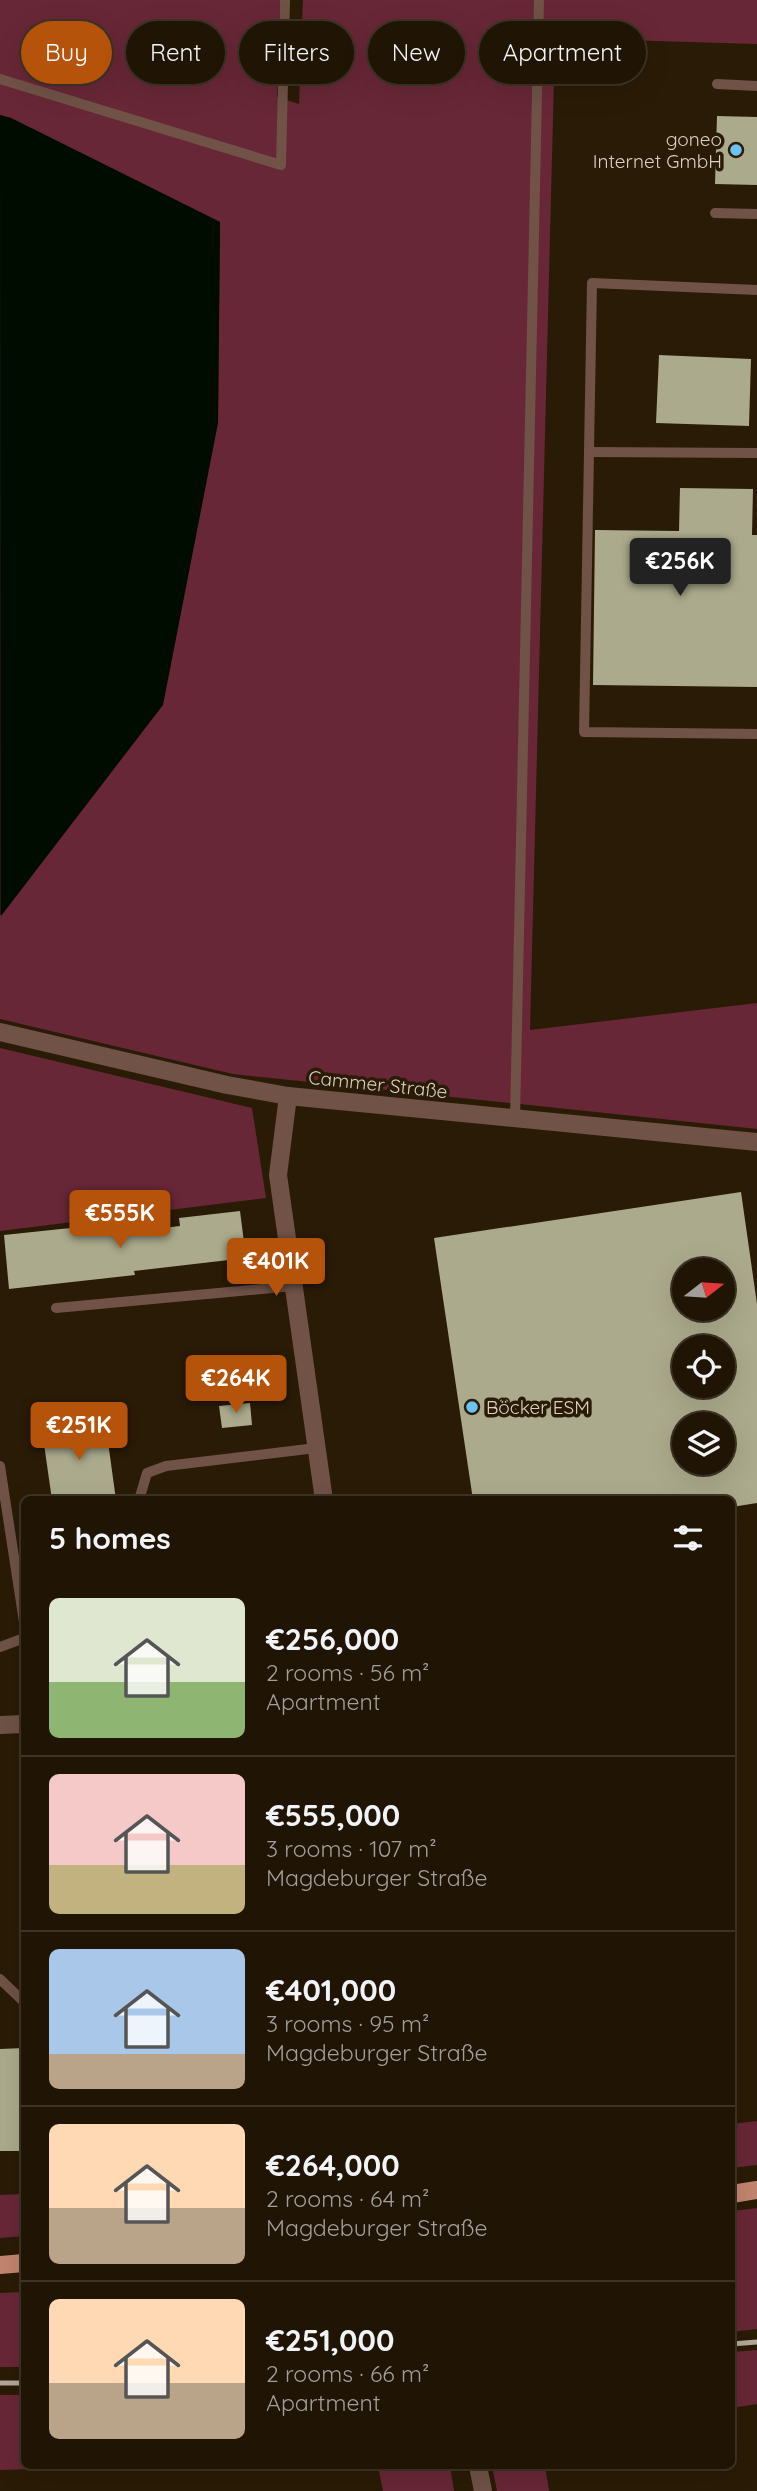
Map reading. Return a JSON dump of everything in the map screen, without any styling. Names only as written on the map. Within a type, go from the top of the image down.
[{"type":"main road","points":[[735,2194],[757,2190]]},
{"type":"main road","points":[[0,2264],[21,2263]]},
{"type":"street","name":"Cammer Straße","points":[[0,1032],[226,1085],[288,1096],[757,1142]]},
{"type":"street","points":[[288,1096],[278,1175],[323,1496]]},
{"type":"street","points":[[0,1725],[21,1724]]},
{"type":"street","points":[[479,2469],[483,2491]]},
{"type":"lane","points":[[0,79],[281,164],[285,0]]},
{"type":"lane","points":[[515,1119],[539,0]]},
{"type":"lane","points":[[717,85],[757,86]]},
{"type":"lane","points":[[715,213],[757,214]]},
{"type":"lane","points":[[757,290],[592,283],[584,732],[757,734]]},
{"type":"lane","points":[[589,452],[757,453]]},
{"type":"lane","points":[[56,1308],[294,1286]]},
{"type":"lane","points":[[140,1496],[148,1473],[166,1466],[316,1448]]},
{"type":"lane","points":[[0,1466],[21,1602]]},
{"type":"lane","points":[[0,1647],[21,1640]]},
{"type":"lane","points":[[0,1979],[21,1999]]},
{"type":"shaded area","points":[[0,0],[280,0],[279,21],[239,21],[239,84],[277,84],[277,97],[299,104],[300,84],[354,84],[354,21],[302,21],[303,0],[757,0],[757,44],[646,41],[646,21],[479,21],[479,84],[554,84],[530,1030],[757,1003],[757,1129],[233,1074],[0,1019],[0,916],[218,423],[220,222],[11,118],[0,115]]},
{"type":"shaded area","points":[[0,115],[11,118],[220,222],[218,423],[163,705],[1,916]]},
{"type":"shaded area","points":[[0,1048],[252,1108],[266,1198],[0,1231]]},
{"type":"shaded area","points":[[757,2121],[757,2165],[735,2168],[735,2124]]},
{"type":"shaded area","points":[[21,2194],[21,2236],[0,2238],[0,2195]]},
{"type":"shaded area","points":[[757,2208],[757,2329],[735,2332],[735,2211]]},
{"type":"shaded area","points":[[21,2292],[21,2367],[0,2367],[0,2293]]},
{"type":"shaded area","points":[[757,2350],[757,2404],[735,2408],[735,2352]]},
{"type":"shaded area","points":[[0,2395],[21,2395],[21,2469],[31,2469],[0,2470]]},
{"type":"shaded area","points":[[379,2469],[450,2469],[454,2491],[383,2491]]},
{"type":"shaded area","points":[[493,2469],[545,2469],[549,2491],[497,2491]]},
{"type":"building","name":"goneo Internet GmbH","points":[[717,116],[757,117],[757,185],[715,184]]},
{"type":"building","points":[[659,355],[751,359],[749,426],[656,423]]},
{"type":"building","points":[[680,488],[753,489],[752,535],[757,535],[757,687],[593,685],[595,530],[679,531]]},
{"type":"building","points":[[741,1192],[757,1304],[757,1503],[735,1507],[735,1496],[472,1496],[434,1238]]},
{"type":"building","points":[[240,1211],[246,1258],[134,1271],[135,1275],[9,1289],[4,1235],[137,1221],[138,1231],[180,1226],[179,1218]]},
{"type":"building","points":[[250,1403],[252,1425],[222,1428],[219,1406]]},
{"type":"building","points":[[105,1420],[115,1496],[51,1496],[42,1430]]},
{"type":"building","points":[[21,2048],[21,2151],[0,2151],[0,2049]]},
{"type":"railway","points":[[735,2344],[757,2342]]},
{"type":"railway","points":[[0,2383],[21,2383]]},
{"type":"place","name":"goneo Internet GmbH","points":[[736,150]]},
{"type":"place","name":"Böcker ESM","points":[[472,1407]]}]
